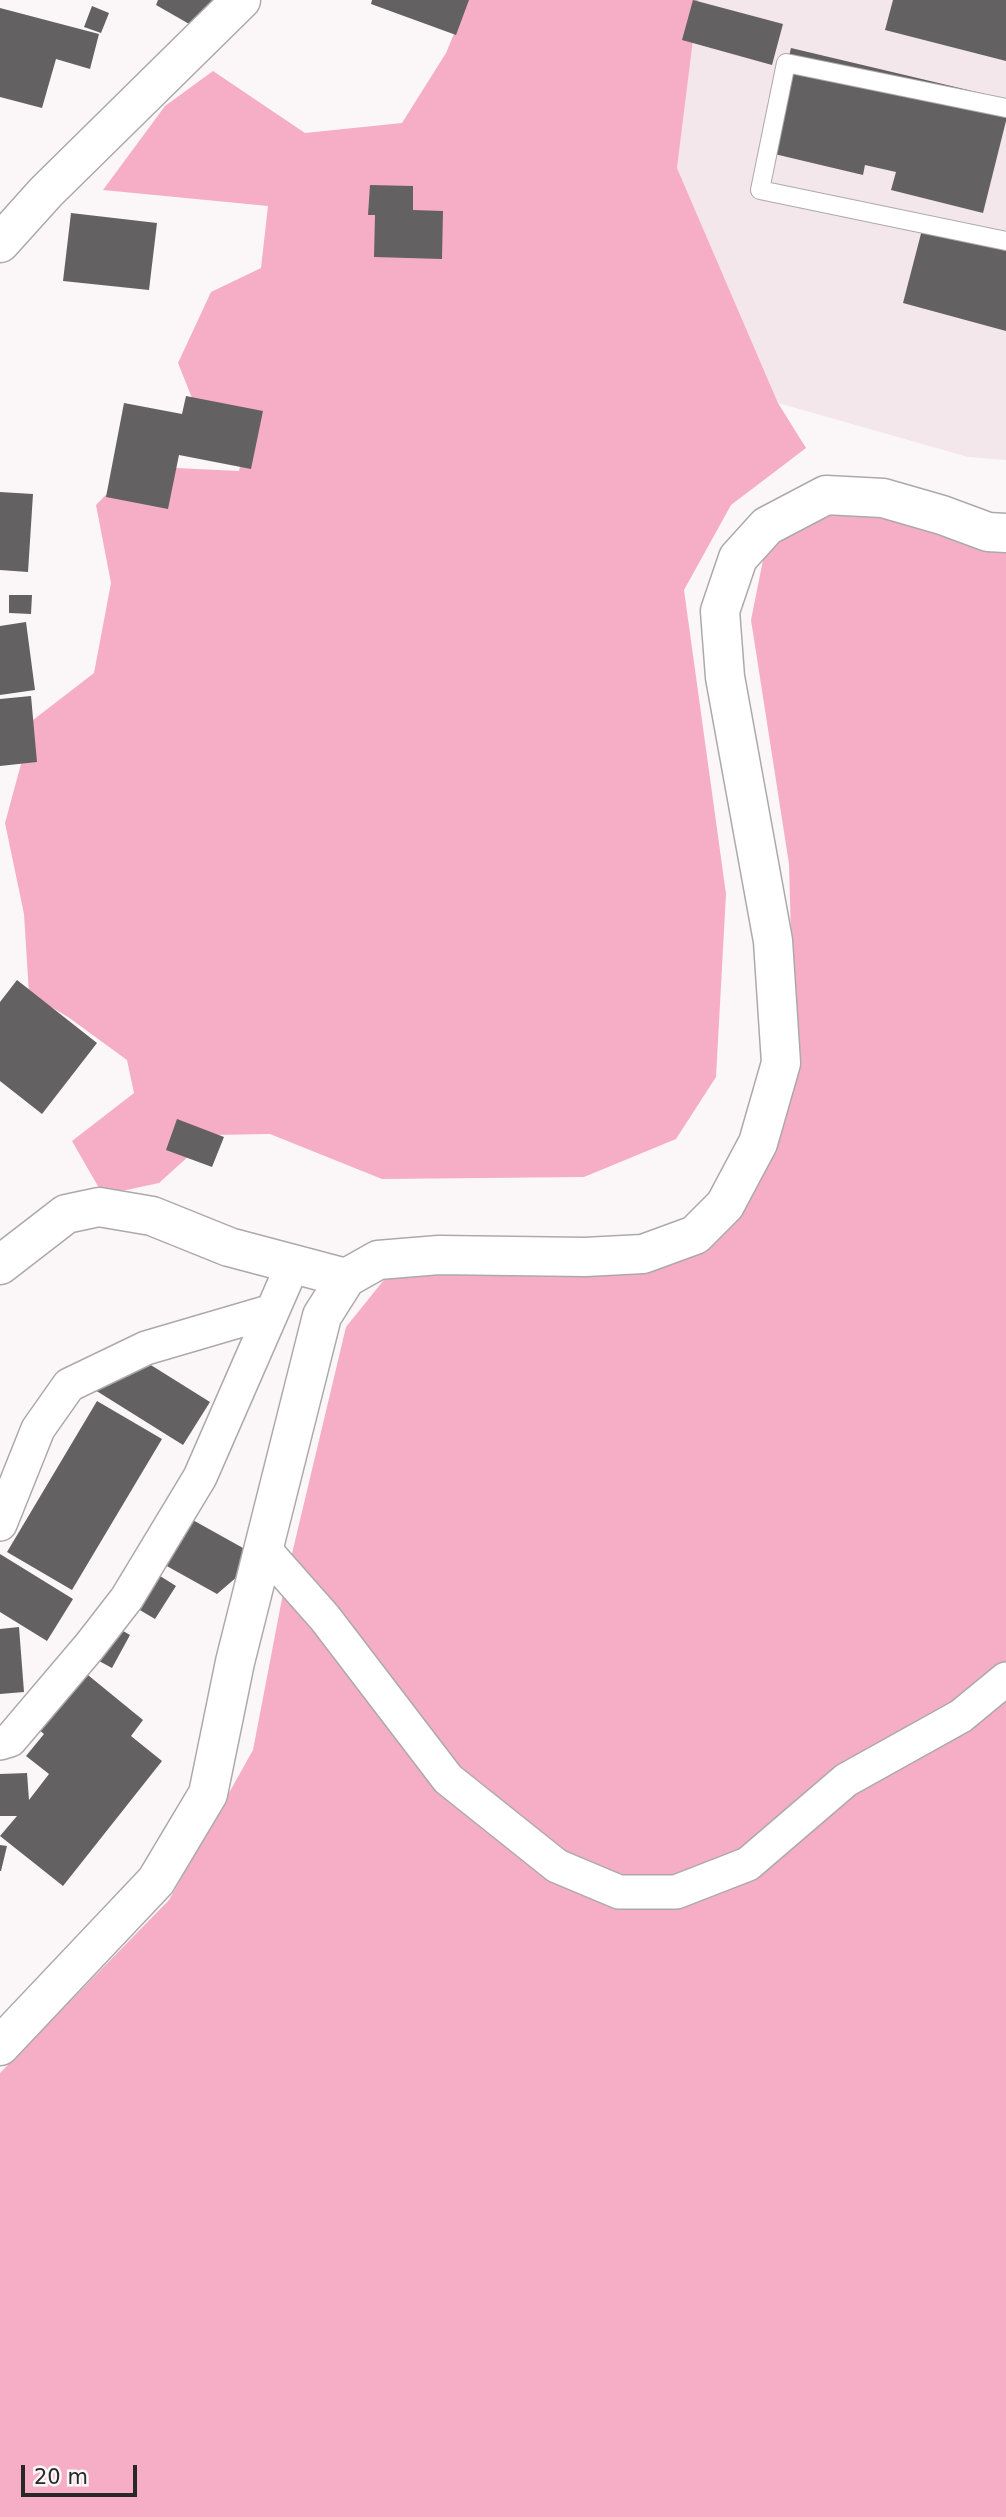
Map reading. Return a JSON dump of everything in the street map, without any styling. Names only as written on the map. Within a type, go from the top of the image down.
[{"type":"main road","points":[[0,243],[47,192],[241,0]]},
{"type":"main road","points":[[0,2046],[156,1881],[208,1794],[235,1662],[322,1316],[346,1278],[378,1260],[439,1255],[584,1257],[643,1254],[695,1235],[725,1205],[758,1143],[781,1063],[773,941],[724,677],[720,611],[738,558],[767,526],[826,495],[883,498],[988,532],[1006,533]]},
{"type":"main road","points":[[0,1265],[66,1214],[99,1207],[152,1216],[229,1247],[346,1278]]},
{"type":"street","points":[[0,1743],[10,1740],[127,1598],[200,1477],[293,1264]]},
{"type":"street","points":[[0,1524],[38,1429],[69,1385],[146,1348],[272,1311]]},
{"type":"street","points":[[264,1549],[325,1618],[448,1779],[557,1866],[619,1892],[676,1892],[748,1864],[846,1780],[961,1716],[1006,1679]]},
{"type":"lane","points":[[1006,108],[786,63],[760,190],[1006,241]]},
{"type":"shaded area","points":[[468,0],[698,0],[677,168],[778,403],[806,448],[731,505],[684,590],[726,894],[716,1077],[676,1139],[584,1177],[382,1179],[270,1134],[212,1135],[159,1183],[103,1195],[72,1141],[134,1093],[127,1060],[68,1017],[29,994],[24,914],[5,823],[33,720],[94,673],[111,583],[96,505],[134,466],[239,471],[252,411],[194,403],[178,363],[211,292],[261,268],[268,206],[103,190],[165,106],[213,71],[305,133],[402,123],[446,53]]},
{"type":"shaded area","points":[[698,0],[1006,0],[1006,460],[968,457],[778,403],[677,168]]},
{"type":"shaded area","points":[[847,496],[1006,530],[1006,2517],[0,2517],[0,2073],[169,1900],[253,1750],[285,1583],[346,1327],[404,1255],[686,1232],[720,1210],[793,1013],[789,864],[751,620],[765,550]]},
{"type":"building","points":[[158,0],[215,0],[198,29],[156,5]]},
{"type":"building","points":[[372,0],[469,0],[456,35],[371,4]]},
{"type":"building","points":[[693,0],[783,24],[772,65],[682,40]]},
{"type":"building","points":[[893,0],[1006,0],[1006,61],[885,30]]},
{"type":"building","points":[[92,6],[109,13],[101,33],[84,27]]},
{"type":"building","points":[[0,8],[99,34],[90,69],[56,59],[42,108],[0,97]]},
{"type":"building","points":[[791,48],[1006,99],[1006,121],[983,213],[891,190],[896,172],[865,165],[863,175],[766,152]]},
{"type":"building","points":[[370,185],[413,186],[413,210],[443,211],[442,259],[374,257],[375,215],[368,215]]},
{"type":"building","points":[[71,213],[157,223],[149,290],[63,281]]},
{"type":"building","points":[[924,222],[1006,243],[1006,331],[903,303]]},
{"type":"building","points":[[186,396],[263,411],[251,469],[179,455],[168,509],[106,497],[124,403],[182,414]]},
{"type":"building","points":[[0,492],[33,494],[28,572],[0,570]]},
{"type":"building","points":[[9,595],[32,595],[31,614],[9,613]]},
{"type":"building","points":[[26,622],[35,690],[0,695],[0,626]]},
{"type":"building","points":[[31,696],[37,762],[0,766],[0,699]]},
{"type":"building","points":[[17,980],[97,1043],[42,1114],[0,1081],[0,1002]]},
{"type":"building","points":[[177,1119],[224,1137],[212,1167],[166,1150]]},
{"type":"building","points":[[122,1347],[210,1402],[183,1445],[95,1390]]},
{"type":"building","points":[[97,1401],[162,1439],[72,1590],[7,1552]]},
{"type":"building","points":[[182,1514],[243,1548],[238,1576],[217,1594],[156,1560]]},
{"type":"building","points":[[0,1554],[73,1599],[47,1641],[0,1612]]},
{"type":"building","points":[[149,1569],[176,1586],[155,1619],[128,1603]]},
{"type":"building","points":[[106,1621],[130,1635],[112,1668],[88,1655]]},
{"type":"building","points":[[19,1627],[24,1692],[0,1694],[0,1629]]},
{"type":"building","points":[[72,1662],[143,1720],[131,1736],[162,1761],[63,1886],[0,1836],[17,1816],[0,1816],[0,1774],[27,1773],[29,1800],[49,1774],[26,1756],[44,1734],[26,1719]]},
{"type":"building","points":[[0,1845],[7,1846],[1,1871],[0,1871]]}]
